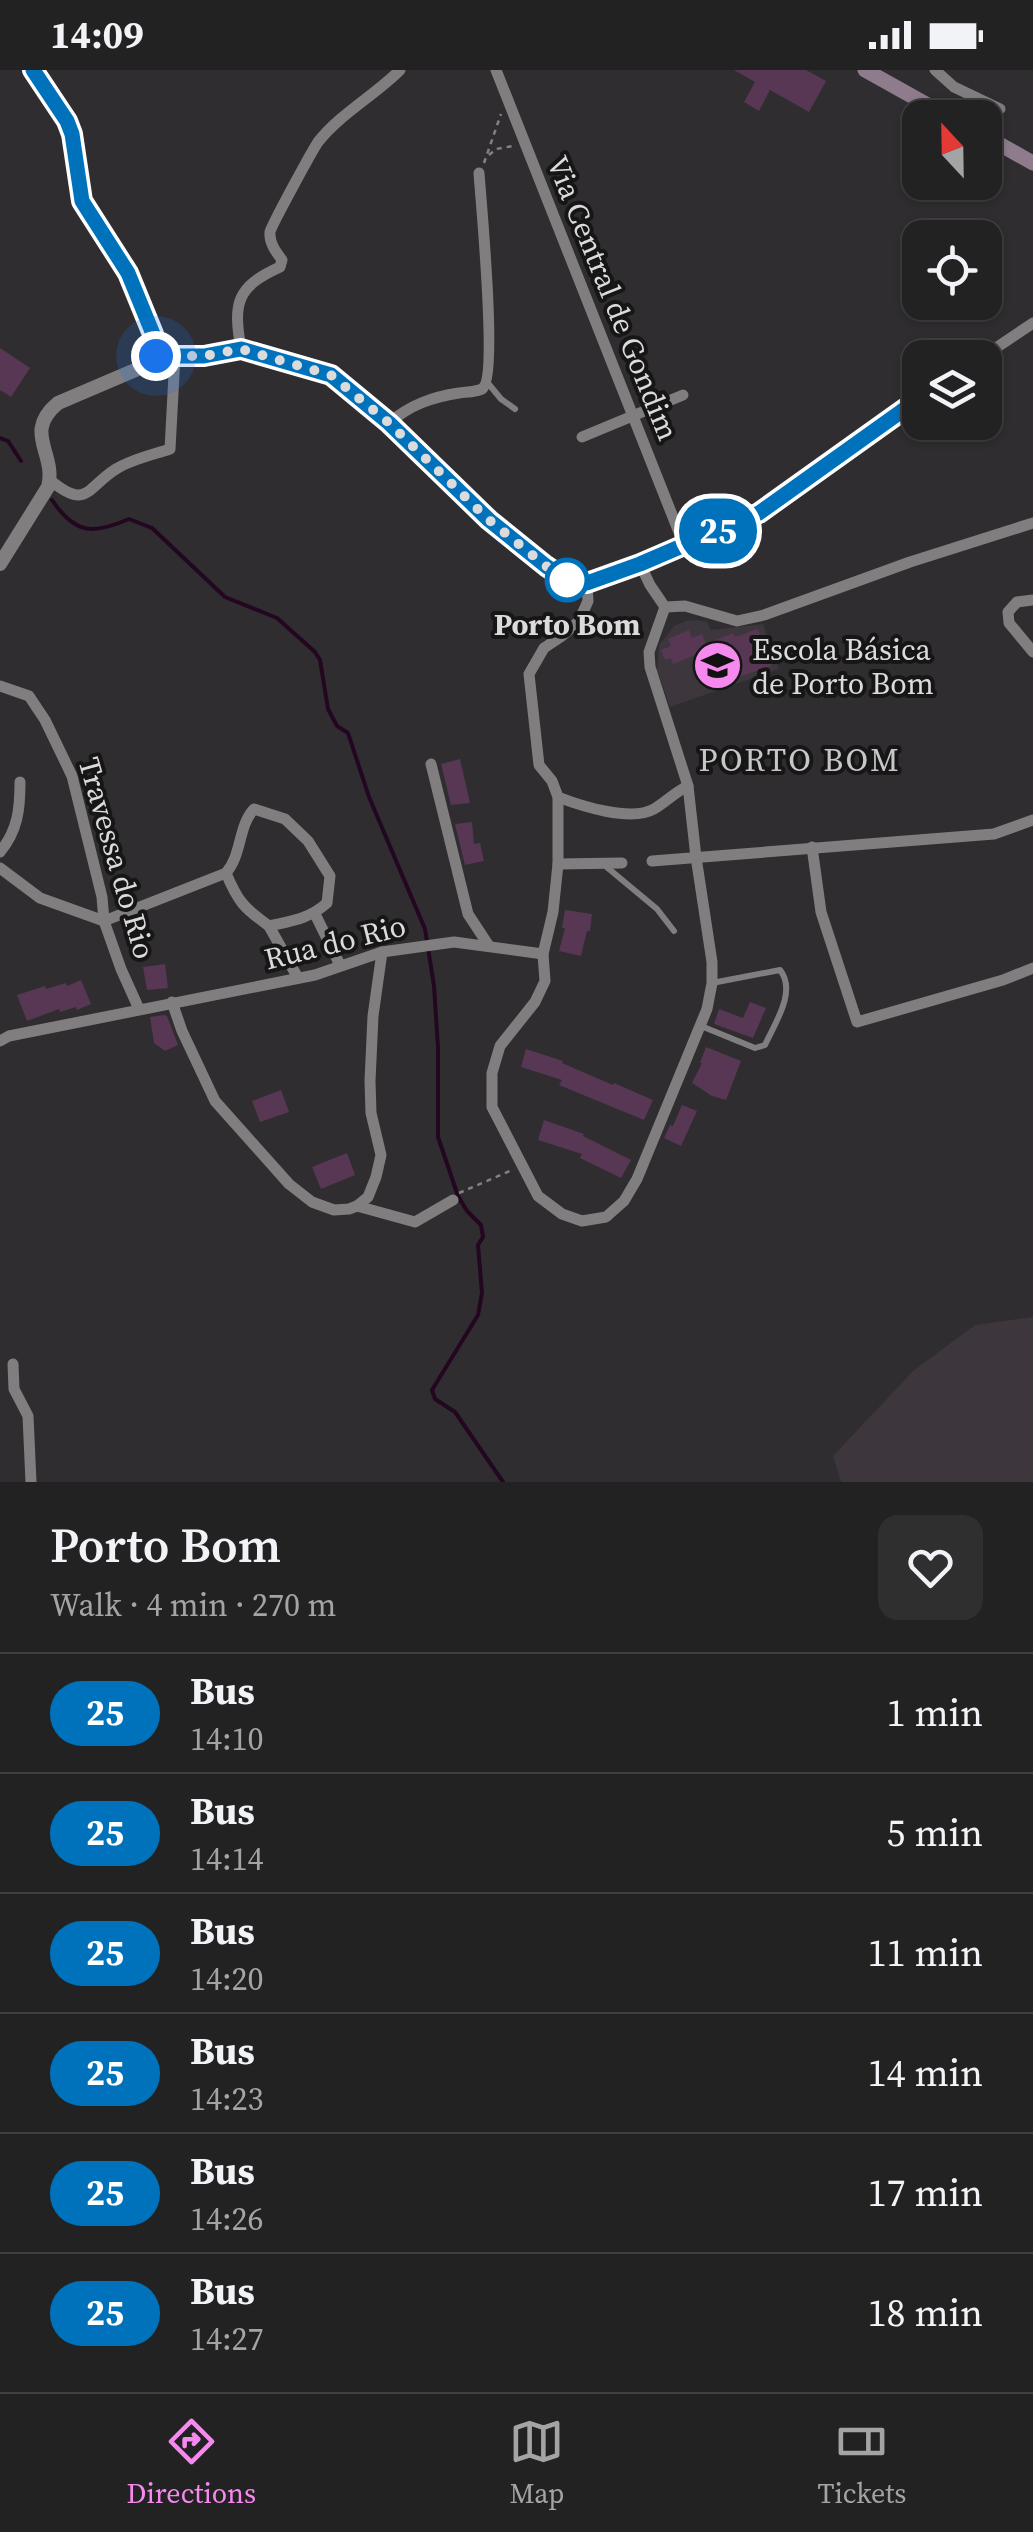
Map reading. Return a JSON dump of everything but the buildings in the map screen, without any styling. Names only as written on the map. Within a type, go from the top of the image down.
[{"type":"main road","points":[[865,70],[919,100]]},
{"type":"main road","points":[[1002,145],[1033,162]]},
{"type":"street","points":[[33,70],[67,121],[82,201],[128,273],[153,334],[156,356]]},
{"type":"street","points":[[241,349],[238,303],[245,288],[280,267],[282,260],[273,247],[270,230],[318,142],[400,70]]},
{"type":"street","name":"Via Central de Gondim","points":[[496,70],[684,545]]},
{"type":"street","points":[[935,70],[954,87],[981,100]]},
{"type":"street","points":[[389,423],[430,398],[480,390],[488,382],[490,350],[479,173]]},
{"type":"street","points":[[1002,344],[1033,323]]},
{"type":"street","points":[[0,564],[48,488],[50,480],[41,434],[46,413],[58,403],[147,364],[156,356],[204,356],[241,349],[331,375],[389,423],[489,520],[567,580],[587,583],[759,513],[902,411]]},
{"type":"street","points":[[50,480],[65,493],[82,495],[91,492],[114,470],[170,449],[175,356]]},
{"type":"street","points":[[582,436],[683,395]]},
{"type":"street","points":[[665,606],[685,606],[737,621],[764,615],[910,562],[1033,524]]},
{"type":"street","points":[[640,564],[665,606]]},
{"type":"street","points":[[587,583],[588,602],[578,620],[544,648],[529,674],[539,765],[552,781],[558,797],[558,864],[543,954],[545,981],[535,1002],[500,1046],[492,1073],[492,1107],[538,1196],[562,1214],[582,1221],[606,1217],[624,1201],[700,1026],[712,983],[688,786],[650,667],[649,652],[665,606]]},
{"type":"street","points":[[1033,600],[1016,602],[1008,612],[1009,623],[1033,652]]},
{"type":"street","name":"Travessa do Rio","points":[[0,686],[28,696],[45,720],[72,776],[102,898],[104,921],[139,1009]]},
{"type":"street","points":[[431,764],[468,914],[489,946]]},
{"type":"street","points":[[0,852],[15,829],[20,782]]},
{"type":"street","points":[[558,797],[584,807],[634,814],[652,810],[688,786]]},
{"type":"street","points":[[0,868],[40,898],[104,921],[226,874],[235,863],[248,815],[254,809],[285,819],[308,841],[330,876],[327,903],[315,914],[269,926]]},
{"type":"street","points":[[652,861],[994,834],[1033,820]]},
{"type":"street","points":[[812,847],[822,912],[858,1022],[1033,968]]},
{"type":"street","points":[[558,864],[622,863]]},
{"type":"street","points":[[226,874],[249,913],[269,926],[298,978]]},
{"type":"street","points":[[315,914],[340,965]]},
{"type":"street","name":"Rua do Rio","points":[[0,1041],[35,1030],[315,975],[382,952],[454,942],[543,954]]},
{"type":"street","points":[[172,1002],[215,1101],[289,1184],[312,1202],[334,1210],[349,1210],[368,1197],[381,1155],[370,1114],[370,1080],[382,952]]},
{"type":"street","points":[[357,1206],[415,1222],[458,1196]]},
{"type":"street","points":[[12,1364],[14,1388],[28,1416],[31,1482]]},
{"type":"lane","points":[[488,382],[515,409]]},
{"type":"lane","points":[[602,863],[657,910],[674,931]]},
{"type":"lane","points":[[700,1026],[755,1048],[765,1045],[788,985],[780,970],[712,983]]},
{"type":"path","points":[[479,173],[507,98]]},
{"type":"path","points":[[488,156],[496,149],[526,146]]},
{"type":"path","points":[[458,1196],[522,1166]]},
{"type":"shaded area","name":"Escola Básica de Porto Bom","points":[[697,620],[707,622],[711,630],[763,624],[779,669],[670,707],[657,670],[659,645],[674,626]]},
{"type":"shaded area","points":[[1033,1317],[1033,1482],[841,1482],[833,1456],[913,1371],[975,1325]]},
{"type":"waterway","points":[[0,438],[8,441],[21,461]]},
{"type":"waterway","points":[[52,500],[69,520],[85,528],[105,528],[129,519],[152,528],[225,597],[277,618],[320,660],[328,709],[337,726],[348,733],[369,797],[425,929],[438,1047],[438,1137],[458,1196],[481,1225],[483,1237],[478,1245],[482,1293],[478,1315],[432,1390],[435,1399],[455,1412],[503,1482]]},
{"type":"bus line","name":"25","points":[[33,70],[67,121],[82,201],[128,273],[153,334],[156,356],[204,356],[241,349],[331,375],[389,423],[489,520],[567,580],[587,583],[622,571],[759,513],[902,411]]},
{"type":"place","name":"Porto Bom","points":[[567,580]]},
{"type":"place","name":"Escola Básica de Porto Bom","points":[[717,666]]},
{"type":"district","name":"PORTO BOM","points":[[800,760]]},
{"type":"route","points":[[156,356],[204,356],[241,349],[331,375],[389,423],[489,520],[567,580]]}]
